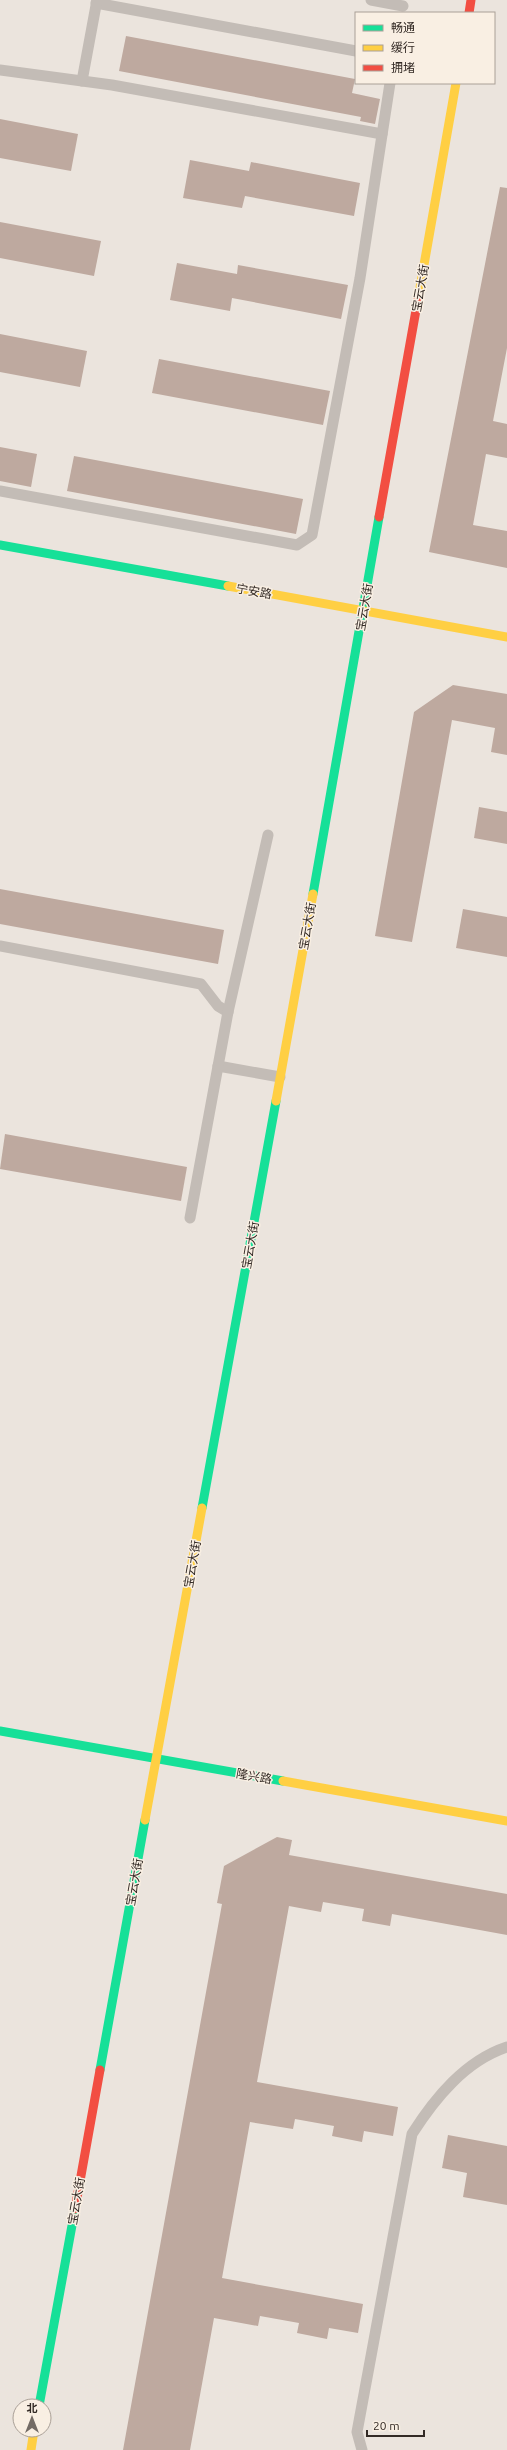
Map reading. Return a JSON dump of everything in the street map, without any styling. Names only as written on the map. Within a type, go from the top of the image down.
[{"type":"street","points":[[469,12],[471,0]]},
{"type":"street","name":"宝云大街","points":[[40,2398],[280,1077],[456,84]]},
{"type":"street","name":"宁安路","points":[[0,545],[507,636]]},
{"type":"street","name":"隆兴路","points":[[0,1731],[507,1821]]},
{"type":"street","points":[[31,2450],[33,2438]]},
{"type":"lane","points":[[371,0],[403,6]]},
{"type":"lane","points":[[82,81],[96,1],[355,51]]},
{"type":"lane","points":[[0,70],[82,81],[382,134]]},
{"type":"lane","points":[[0,491],[297,545],[312,535],[360,278],[390,84]]},
{"type":"lane","points":[[190,1218],[228,1012],[268,835]]},
{"type":"lane","points":[[0,946],[201,984],[218,1006],[228,1012]]},
{"type":"lane","points":[[218,1066],[280,1077]]},
{"type":"lane","points":[[362,2450],[358,2443],[357,2432],[412,2134],[433,2101],[459,2075],[507,2047]]},
{"type":"building","points":[[126,36],[355,79],[352,93],[380,99],[375,124],[360,121],[361,117],[119,71]]},
{"type":"building","points":[[0,119],[78,134],[71,171],[0,158]]},
{"type":"building","points":[[190,160],[249,171],[251,162],[360,183],[354,216],[245,196],[242,208],[183,198]]},
{"type":"building","points":[[500,187],[507,188],[507,348],[493,421],[507,424],[507,458],[486,454],[473,525],[507,531],[507,568],[429,552]]},
{"type":"building","points":[[0,222],[101,241],[94,276],[0,258]]},
{"type":"building","points":[[177,263],[237,274],[238,265],[348,285],[341,319],[232,298],[230,311],[170,300]]},
{"type":"building","points":[[0,334],[87,351],[80,387],[0,372]]},
{"type":"building","points":[[159,359],[330,391],[323,425],[152,393]]},
{"type":"building","points":[[0,447],[37,454],[31,487],[0,481]]},
{"type":"building","points":[[74,456],[303,499],[296,534],[67,491]]},
{"type":"building","points":[[453,685],[507,694],[507,755],[491,752],[495,728],[452,720],[412,942],[375,936],[414,712]]},
{"type":"building","points":[[479,807],[507,812],[507,844],[474,838]]},
{"type":"building","points":[[0,889],[224,930],[218,964],[0,924]]},
{"type":"building","points":[[463,909],[507,917],[507,957],[456,948]]},
{"type":"building","points":[[5,1134],[187,1167],[181,1201],[0,1169]]},
{"type":"building","points":[[277,1837],[292,1840],[289,1855],[507,1894],[507,1935],[392,1914],[390,1926],[362,1921],[364,1909],[323,1902],[321,1912],[289,1906],[257,2082],[398,2107],[393,2136],[364,2131],[362,2142],[332,2136],[334,2126],[295,2119],[293,2129],[250,2122],[222,2278],[363,2304],[358,2333],[329,2328],[327,2339],[297,2333],[299,2323],[260,2316],[258,2326],[214,2318],[190,2450],[123,2450],[222,1904],[217,1903],[224,1866]]},
{"type":"building","points":[[448,2135],[507,2146],[507,2205],[463,2197],[467,2173],[442,2168]]},
{"type":"traffic: fast","points":[[313,894],[379,517]]},
{"type":"traffic: fast","points":[[0,545],[228,586]]},
{"type":"traffic: fast","points":[[202,1508],[276,1101]]},
{"type":"traffic: fast","points":[[0,1731],[283,1781]]},
{"type":"traffic: fast","points":[[100,2070],[145,1820]]},
{"type":"traffic: fast","points":[[40,2398],[75,2209]]},
{"type":"traffic: slow","points":[[418,299],[456,84]]},
{"type":"traffic: slow","points":[[228,586],[507,637]]},
{"type":"traffic: slow","points":[[276,1101],[313,894]]},
{"type":"traffic: slow","points":[[145,1820],[202,1508]]},
{"type":"traffic: slow","points":[[283,1781],[507,1821]]},
{"type":"traffic: slow","points":[[31,2450],[33,2438]]},
{"type":"traffic: jam","points":[[469,12],[471,0]]},
{"type":"traffic: jam","points":[[379,517],[418,299]]},
{"type":"traffic: jam","points":[[75,2209],[100,2070]]}]
